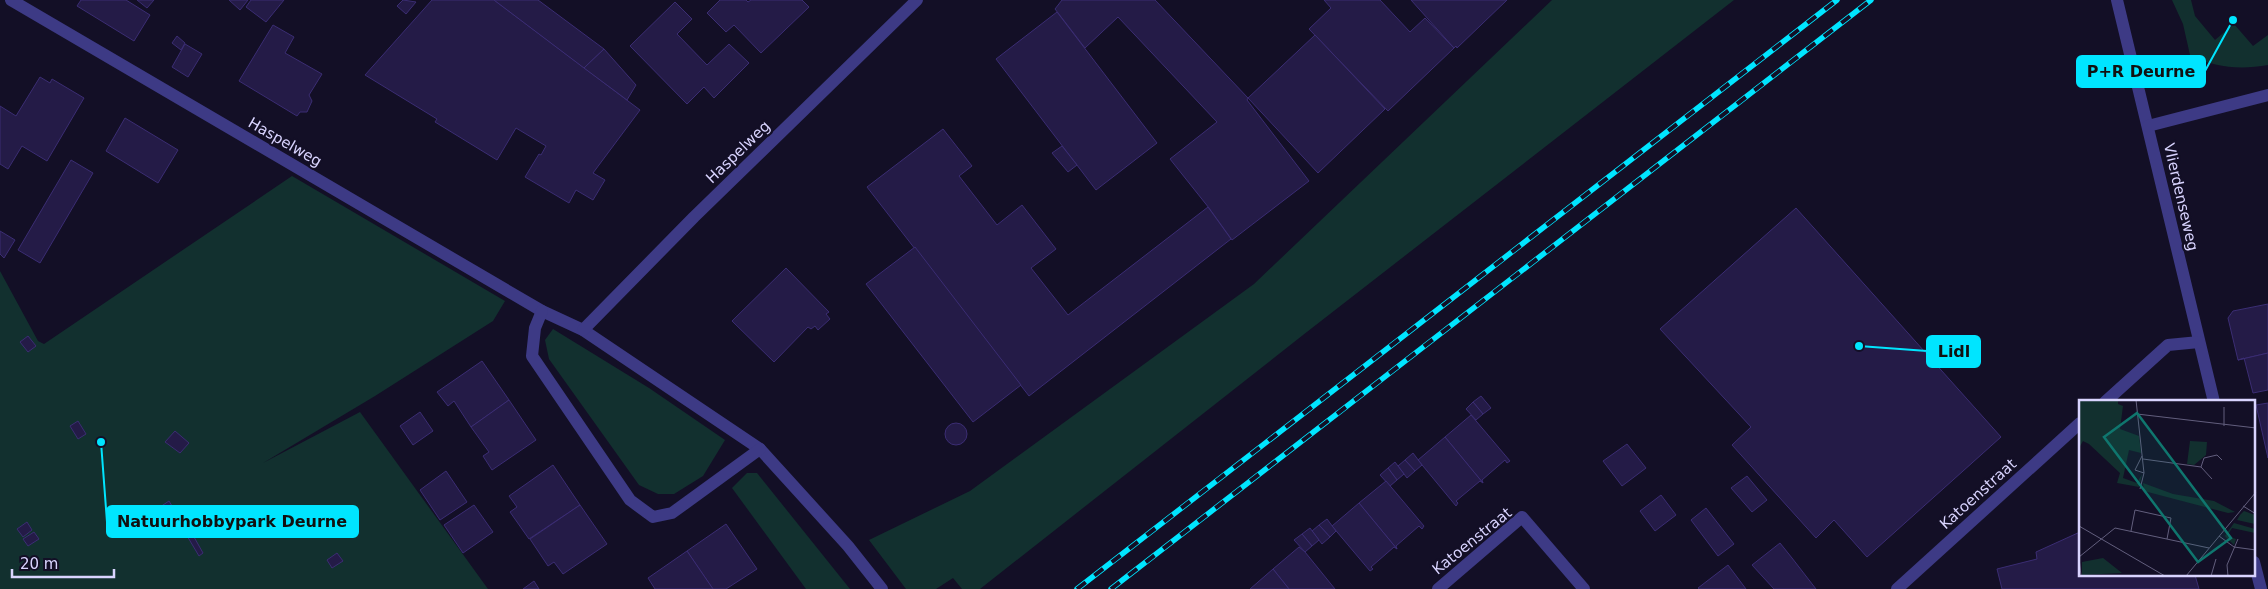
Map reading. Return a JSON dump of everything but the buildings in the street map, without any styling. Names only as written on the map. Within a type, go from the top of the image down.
[{"type":"street","name":"Haspelweg","points":[[583,330],[694,217],[917,0]]},
{"type":"street","name":"Vlierdenseweg","points":[[2117,0],[2214,400]]},
{"type":"street","name":"Haspelweg","points":[[15,1],[542,311],[583,330],[760,449],[848,546],[882,589]]},
{"type":"street","points":[[2148,126],[2268,95]]},
{"type":"street","points":[[542,311],[535,328],[532,356],[630,500],[653,517],[672,513],[760,449]]},
{"type":"street","points":[[2107,400],[2168,345],[2199,342]]},
{"type":"street","name":"Katoenstraat","points":[[1897,589],[2079,424]]},
{"type":"street","name":"Katoenstraat","points":[[1438,589],[1522,517],[1584,589]]},
{"type":"street","points":[[2256,570],[2261,589]]},
{"type":"green space","points":[[1552,0],[1734,0],[980,589],[962,589],[953,578],[936,589],[906,589],[869,540],[970,491],[1254,284]]},
{"type":"green space","points":[[2172,0],[2191,0],[2195,16],[2215,40],[2234,24],[2253,46],[2268,35],[2268,65],[2228,67],[2209,63],[2190,55],[2183,24]]},
{"type":"green space","points":[[292,176],[505,301],[493,321],[375,396],[263,463],[360,412],[488,589],[0,589],[0,271],[38,341],[44,344]]},
{"type":"green space","points":[[553,329],[649,388],[725,440],[703,476],[674,494],[658,494],[639,485],[549,359],[545,340]]},
{"type":"green space","points":[[747,473],[757,473],[850,589],[806,589],[732,488]]},
{"type":"railway","points":[[1077,589],[1837,0]]},
{"type":"railway","points":[[1111,589],[1871,0]]},
{"type":"place","name":"P+R Deurne","points":[[2233,20]]},
{"type":"place","name":"Lidl","points":[[1859,346]]},
{"type":"place","name":"Natuurhobbypark Deurne","points":[[101,442]]}]
